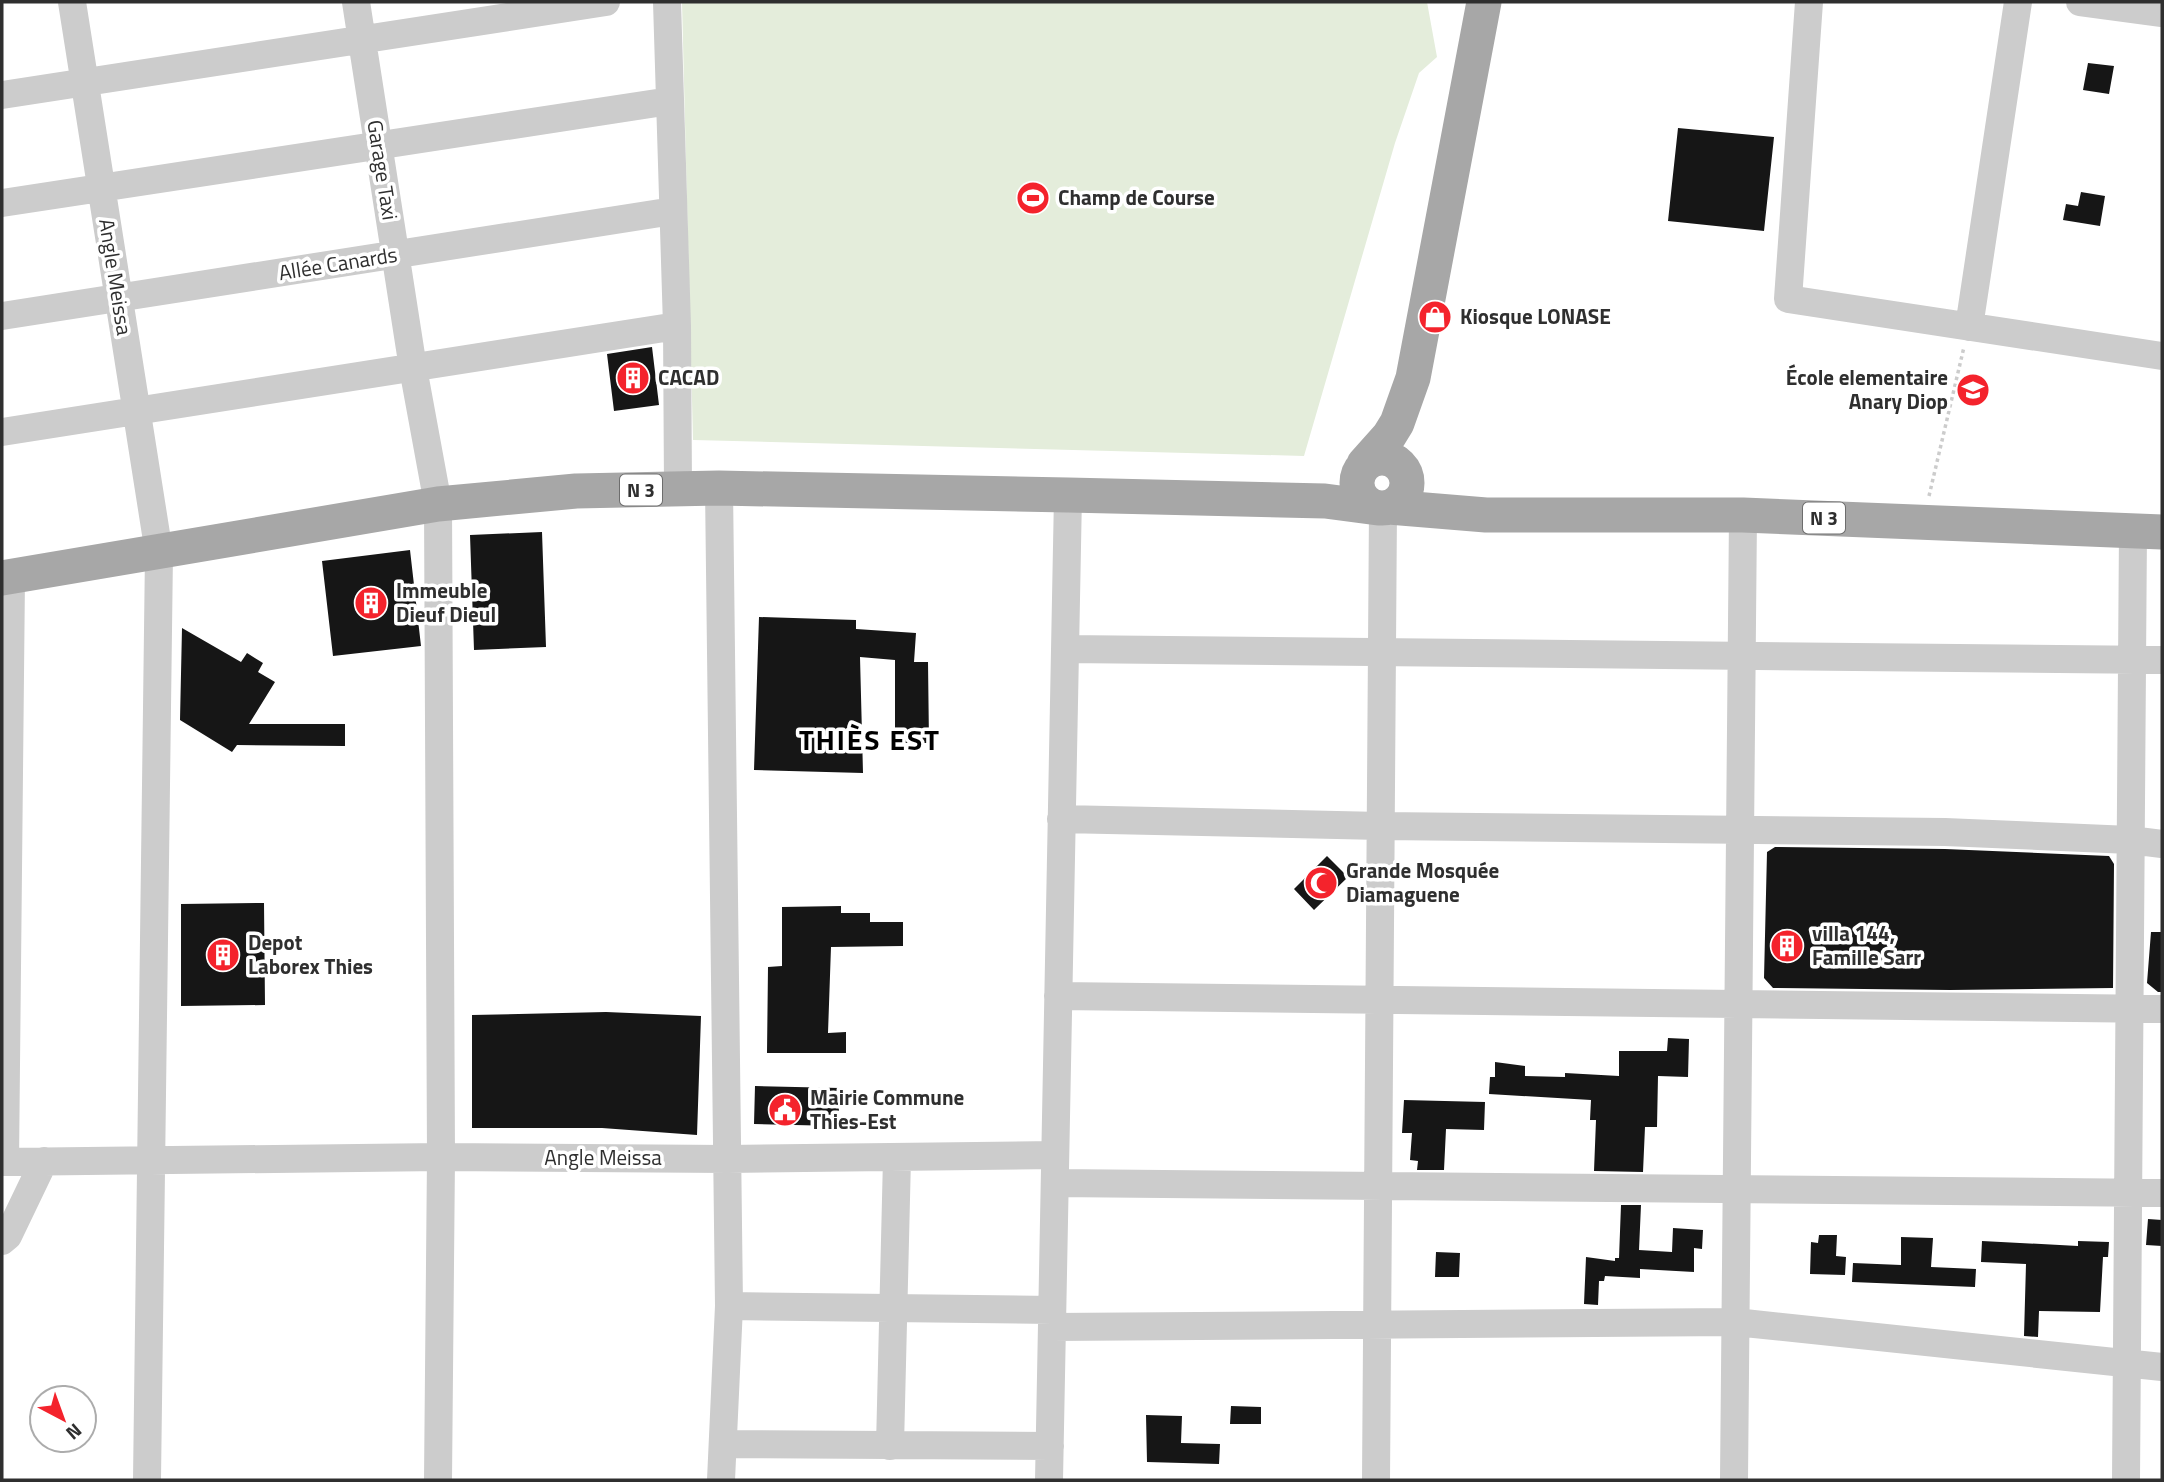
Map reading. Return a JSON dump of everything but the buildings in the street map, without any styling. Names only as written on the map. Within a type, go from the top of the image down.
[{"type":"main road","points":[[1392,495],[1368,505],[1361,498],[1356,480],[1362,468],[1397,423],[1413,378],[1484,2]]},
{"type":"main road","points":[[1392,495],[1413,418],[1413,378]]},
{"type":"main road","points":[[1362,468],[1371,459],[1381,457],[1398,463],[1392,495]]},
{"type":"main road","name":"N 3","points":[[1287,501],[1328,486],[1362,468]]},
{"type":"main road","name":"N 3","points":[[6,578],[438,504],[576,491],[719,488],[1287,501],[1325,501],[1392,495],[1486,515],[1742,515],[2147,531]]},
{"type":"street","name":"Angle Meissa","points":[[72,2],[159,553],[147,1480]]},
{"type":"street","name":"Garage Taxi","points":[[356,2],[412,368],[438,504],[441,1157],[438,1480]]},
{"type":"street","points":[[2,95],[606,2]]},
{"type":"street","points":[[667,2],[677,327],[678,489]]},
{"type":"street","points":[[1810,2],[1788,299],[2162,356]]},
{"type":"street","points":[[1969,327],[2018,2]]},
{"type":"street","points":[[2080,2],[2162,13]]},
{"type":"street","points":[[2,203],[670,101]]},
{"type":"street","name":"Allée Canards","points":[[2,316],[673,211]]},
{"type":"street","points":[[2,432],[677,327]]},
{"type":"street","points":[[719,488],[729,1306],[721,1480]]},
{"type":"street","points":[[1049,1480],[1068,495]]},
{"type":"street","points":[[1376,1480],[1382,652],[1392,495]]},
{"type":"street","points":[[1734,1480],[1742,515]]},
{"type":"street","points":[[2126,1480],[2132,659],[2147,531]]},
{"type":"street","points":[[4,1162],[6,578]]},
{"type":"street","points":[[1065,649],[2162,660]]},
{"type":"street","points":[[1061,819],[1381,826],[1945,832],[2130,840],[2162,844]]},
{"type":"street","points":[[1058,996],[2162,1009]]},
{"type":"street","name":"Angle Meissa","points":[[4,1162],[441,1157],[897,1158],[1378,1186],[2162,1193]]},
{"type":"street","points":[[890,1446],[897,1158]]},
{"type":"street","points":[[2,1241],[8,1236],[44,1161]]},
{"type":"street","points":[[729,1306],[895,1308],[1052,1319],[1377,1325],[1735,1322],[2162,1367]]},
{"type":"street","points":[[723,1444],[1050,1446]]},
{"type":"path","points":[[1923,522],[1969,327]]},
{"type":"green space","name":"Champ de Course","points":[[682,2],[1427,2],[1437,57],[1419,73],[1395,143],[1304,456],[693,440]]},
{"type":"place","name":"Champ de Course","points":[[1033,198]]},
{"type":"place","name":"Kiosque LONASE","points":[[1435,317]]},
{"type":"place","name":"CACAD","points":[[633,378]]},
{"type":"place","name":"École elementaire Anary Diop","points":[[1973,390]]},
{"type":"place","name":"Immeuble Dieuf Dieul","points":[[371,603]]},
{"type":"place","name":"Grande Mosquée Diamaguene","points":[[1321,883]]},
{"type":"place","name":"villa 144, Famille Sarr","points":[[1787,946]]},
{"type":"place","name":"Depot Laborex Thies","points":[[223,955]]},
{"type":"place","name":"Mairie Commune Thies-Est","points":[[785,1110]]},
{"type":"district","name":"THIÈS EST","points":[[870,740]]}]
